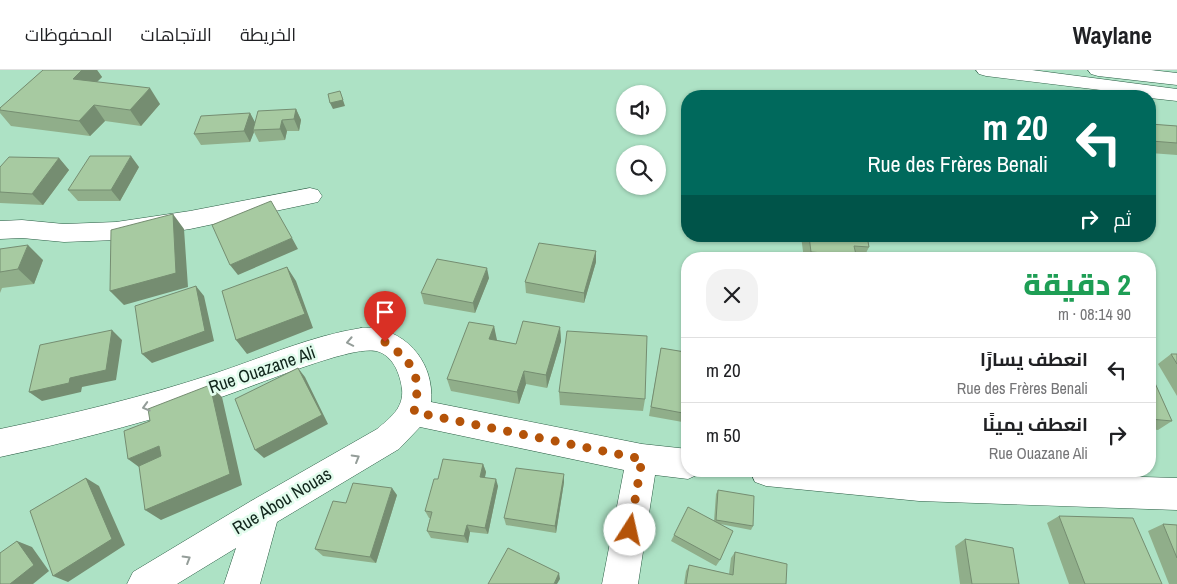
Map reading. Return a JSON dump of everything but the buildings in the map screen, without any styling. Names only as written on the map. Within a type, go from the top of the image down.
[{"type":"street","points":[[986,70],[1139,90]]},
{"type":"street","points":[[1098,70],[1177,79]]},
{"type":"street","points":[[1156,92],[1177,95]]},
{"type":"street","points":[[0,230],[22,229],[64,233],[116,230],[190,220],[310,196]]},
{"type":"street","name":"Rue Ouazane Ali","points":[[0,443],[59,431],[195,393],[337,344],[363,340],[385,342],[406,357],[414,371],[418,394],[414,412]]},
{"type":"street","points":[[414,412],[642,459],[681,463]]},
{"type":"street","name":"Rue Abou Nouas","points":[[145,584],[388,439],[405,425],[414,412]]},
{"type":"street","points":[[620,584],[642,459]]},
{"type":"street","points":[[827,477],[919,486],[1177,494]]},
{"type":"street","points":[[242,584],[263,512]]},
{"type":"route","points":[[385,342],[406,357],[414,371],[418,394],[414,412],[642,459],[630,530]]}]
